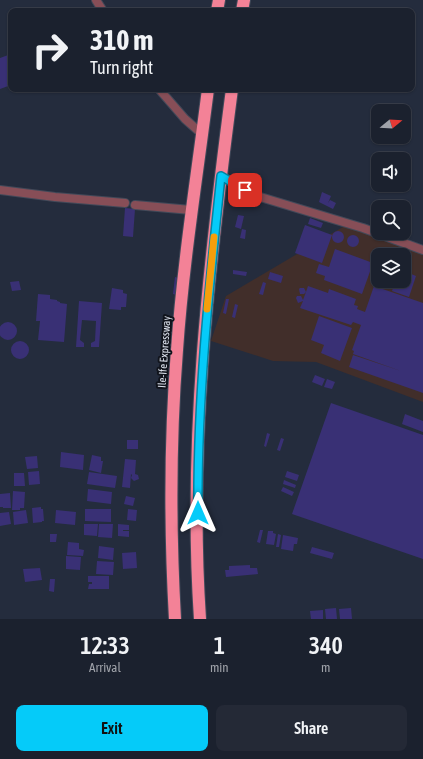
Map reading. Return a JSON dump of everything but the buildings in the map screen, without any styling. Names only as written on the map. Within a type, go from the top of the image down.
[{"type":"highway","name":"Ile-Ife Expressway","points":[[175,619],[173,548],[174,396],[181,298],[191,210],[208,92]]},
{"type":"highway","points":[[200,619],[198,507],[200,400],[207,308],[232,92]]},
{"type":"street","points":[[162,92],[185,120],[202,134]]},
{"type":"street","points":[[221,176],[257,196],[364,228],[423,250]]},
{"type":"street","points":[[0,190],[55,197],[125,203]]},
{"type":"street","points":[[135,205],[191,210]]},
{"type":"shaded area","points":[[353,221],[371,228],[371,240],[402,240],[423,248],[423,402],[316,362],[273,361],[211,341],[226,296]]},
{"type":"slow traffic","points":[[207,309],[214,237]]},
{"type":"route","points":[[198,513],[198,448],[203,352],[221,176],[245,190]]}]
